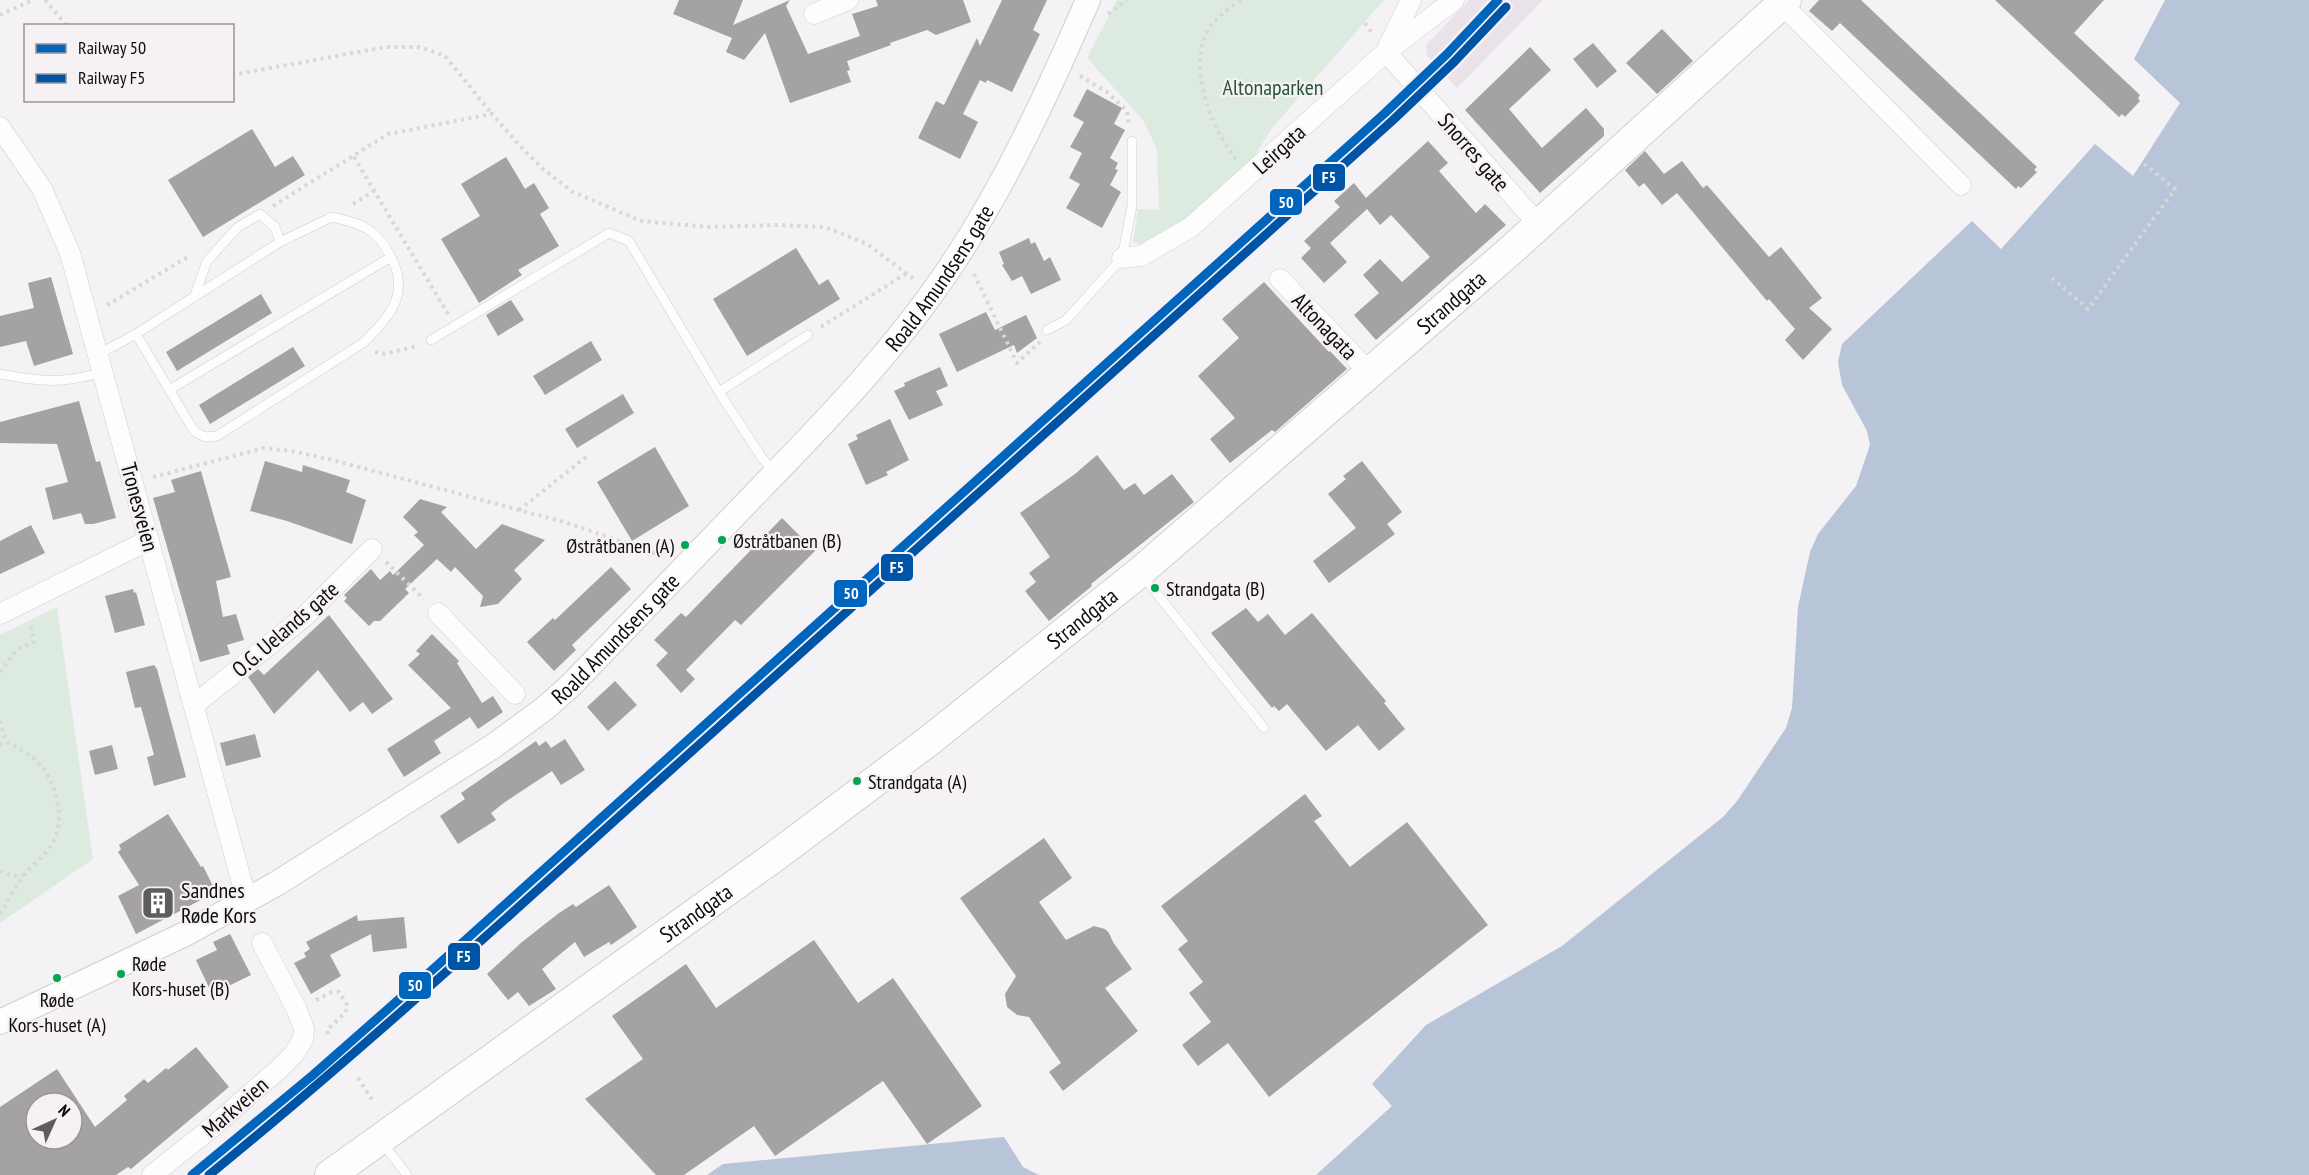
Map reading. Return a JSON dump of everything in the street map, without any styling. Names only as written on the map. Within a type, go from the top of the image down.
[{"type":"main road","name":"Strandgata","points":[[330,1175],[783,850],[930,740],[1140,572],[1539,225],[1784,2]]},
{"type":"street","points":[[814,14],[848,0]]},
{"type":"street","points":[[1386,52],[1411,0]]},
{"type":"street","name":"Leirgata","points":[[1122,258],[1141,256],[1191,227],[1386,52],[1454,0]]},
{"type":"street","points":[[1784,2],[1961,184]]},
{"type":"street","name":"Roald Amundsens gate","points":[[0,1022],[185,934],[247,901],[482,753],[544,709],[570,686],[858,384],[950,267],[996,191],[1094,10]]},
{"type":"street","name":"Snorres gate","points":[[1386,52],[1539,225]]},
{"type":"street","name":"Tronesveien","points":[[0,127],[42,189],[70,253],[247,901]]},
{"type":"street","name":"Altonagata","points":[[1280,279],[1370,373]]},
{"type":"street","points":[[0,614],[148,540]]},
{"type":"street","name":"O.G. Uelands gate","points":[[194,705],[304,617],[372,549]]},
{"type":"street","points":[[438,613],[515,694]]},
{"type":"street","points":[[262,943],[297,1010]]},
{"type":"street","name":"Markveien","points":[[152,1175],[215,1125],[294,1054],[303,1040],[304,1029],[297,1010]]},
{"type":"lane","points":[[1047,330],[1066,320],[1122,258],[1132,206],[1132,141]]},
{"type":"lane","points":[[195,295],[207,261],[238,227],[260,214],[275,227],[280,242]]},
{"type":"lane","points":[[0,374],[37,381],[86,377],[136,334],[195,295],[280,242],[332,217],[363,225],[377,234],[398,271],[397,298],[382,325],[363,343],[217,436],[205,437],[194,431],[136,334]]},
{"type":"lane","points":[[431,340],[609,233],[629,241],[719,392],[762,458],[775,473]]},
{"type":"lane","points":[[169,390],[391,257]]},
{"type":"lane","points":[[719,392],[808,335]]},
{"type":"lane","points":[[1140,572],[1264,728]]},
{"type":"lane","points":[[381,1140],[407,1175]]},
{"type":"path","points":[[0,15],[33,0]]},
{"type":"path","points":[[45,0],[65,24]]},
{"type":"path","points":[[1094,10],[1127,0]]},
{"type":"path","points":[[1241,0],[1222,13],[1205,36],[1201,61],[1205,104],[1224,144],[1249,176]]},
{"type":"path","points":[[234,75],[386,47],[420,47],[445,56],[520,146],[544,170],[573,192],[641,220],[709,227],[776,225],[825,227],[867,244],[916,281]]},
{"type":"path","points":[[1074,73],[1108,93],[1127,111],[1132,141]]},
{"type":"path","points":[[260,214],[388,134],[492,114]]},
{"type":"path","points":[[354,157],[455,325]]},
{"type":"path","points":[[2052,278],[2088,309],[2175,189],[2142,162]]},
{"type":"path","points":[[88,316],[199,251]]},
{"type":"path","points":[[971,268],[1017,363],[1066,320]]},
{"type":"path","points":[[808,335],[907,273]]},
{"type":"path","points":[[363,343],[376,353],[385,354],[411,348],[431,340]]},
{"type":"path","points":[[147,479],[264,448],[291,451],[329,459],[564,522],[668,557]]},
{"type":"path","points":[[518,510],[586,457]]},
{"type":"path","points":[[372,549],[438,613]]},
{"type":"path","points":[[0,672],[16,650],[34,642],[25,602]]},
{"type":"path","points":[[0,721],[6,742]]},
{"type":"path","points":[[0,745],[6,742]]},
{"type":"path","points":[[0,914],[24,875],[54,842],[59,821],[56,794],[43,767],[22,749],[6,742]]},
{"type":"path","points":[[0,871],[11,876],[24,875]]},
{"type":"path","points":[[297,1010],[332,992],[339,992],[348,1006],[327,1030],[329,1038]]},
{"type":"path","points":[[358,1078],[373,1101]]},
{"type":"shaded area","points":[[1469,0],[1543,0],[1457,88],[1427,56],[1426,45]]},
{"type":"green space","name":"Altonaparken","points":[[1117,0],[1384,0],[1272,128],[1242,176],[1185,221],[1146,246],[1133,242],[1138,209],[1159,210],[1157,149],[1143,120],[1087,58]]},
{"type":"green space","points":[[57,607],[93,859],[0,923],[0,635]]},
{"type":"water","points":[[2165,0],[2309,0],[2309,1175],[1316,1175],[1392,1106],[1372,1084],[1426,1025],[1562,946],[1723,817],[1737,801],[1786,728],[1792,708],[1798,607],[1810,552],[1818,534],[1856,486],[1870,445],[1867,431],[1842,385],[1838,362],[1842,344],[1972,221],[2001,249],[2095,144],[2133,176],[2180,103],[2134,59]]},
{"type":"water","points":[[1004,1137],[1023,1167],[1039,1175],[707,1175],[723,1164]]},
{"type":"building","points":[[679,0],[743,0],[733,25],[790,0],[786,6],[808,54],[860,36],[852,14],[878,6],[876,0],[963,0],[971,22],[936,35],[927,30],[847,61],[850,70],[847,71],[851,82],[790,103],[765,33],[744,60],[726,52],[732,38],[673,14]]},
{"type":"building","points":[[1002,0],[1047,0],[1033,30],[1040,34],[1012,92],[987,80],[986,83],[980,80],[963,114],[978,122],[960,159],[918,138],[936,101],[944,105],[977,38],[980,46]]},
{"type":"building","points":[[1819,0],[1861,0],[2037,167],[2034,170],[2037,172],[2021,188],[2018,186],[2016,189],[1840,23],[1832,31],[1809,11]]},
{"type":"building","points":[[1995,0],[2104,0],[2074,33],[2140,95],[2138,98],[2140,101],[2125,117],[2122,114],[2119,117]]},
{"type":"building","points":[[1662,29],[1693,61],[1657,94],[1626,63]]},
{"type":"building","points":[[1593,43],[1617,71],[1597,88],[1573,59]]},
{"type":"building","points":[[1530,47],[1551,70],[1509,109],[1542,148],[1586,108],[1604,129],[1604,136],[1540,193],[1465,110]]},
{"type":"building","points":[[1087,89],[1122,108],[1114,124],[1125,130],[1110,158],[1118,163],[1115,169],[1118,170],[1110,185],[1121,192],[1102,228],[1066,208],[1080,184],[1069,178],[1082,153],[1070,147],[1084,122],[1073,116]]},
{"type":"building","points":[[252,129],[275,167],[293,156],[305,175],[203,237],[168,180]]},
{"type":"building","points":[[1428,141],[1448,163],[1439,171],[1476,213],[1485,204],[1506,225],[1376,340],[1354,315],[1379,293],[1363,275],[1380,259],[1402,282],[1430,257],[1391,215],[1380,225],[1367,209],[1330,243],[1347,262],[1324,283],[1301,258],[1311,248],[1304,241],[1340,207],[1334,201],[1354,183],[1366,198]]},
{"type":"building","points":[[1645,151],[1664,174],[1682,161],[1703,188],[1707,185],[1769,257],[1781,247],[1822,298],[1809,308],[1832,329],[1803,360],[1785,340],[1795,329],[1769,299],[1767,301],[1677,193],[1662,205],[1644,183],[1639,187],[1625,170]]},
{"type":"building","points":[[506,157],[525,189],[534,183],[549,208],[540,214],[559,246],[518,270],[522,275],[479,303],[441,239],[480,216],[461,184]]},
{"type":"building","points":[[1029,238],[1031,244],[1035,242],[1044,261],[1050,257],[1061,280],[1031,294],[1022,276],[1012,281],[1002,265],[1004,264],[999,252]]},
{"type":"building","points":[[796,248],[819,285],[828,279],[840,299],[747,356],[713,299]]},
{"type":"building","points":[[51,277],[73,354],[34,366],[26,341],[0,347],[0,316],[34,308],[28,283]]},
{"type":"building","points":[[1264,282],[1347,369],[1275,432],[1272,430],[1230,463],[1210,439],[1235,418],[1198,376],[1239,338],[1222,319]]},
{"type":"building","points":[[261,294],[272,313],[177,371],[166,352]]},
{"type":"building","points":[[511,300],[524,320],[498,336],[486,315]]},
{"type":"building","points":[[986,312],[995,330],[1026,315],[1037,338],[1017,353],[1014,345],[957,372],[939,334]]},
{"type":"building","points":[[591,341],[602,360],[545,395],[533,376]]},
{"type":"building","points":[[293,347],[305,366],[210,424],[199,405]]},
{"type":"building","points":[[940,367],[948,386],[936,391],[943,405],[909,420],[894,391],[905,386],[904,383]]},
{"type":"building","points":[[623,394],[634,413],[577,448],[565,429]]},
{"type":"building","points":[[79,401],[96,462],[100,461],[116,518],[93,524],[85,524],[81,513],[53,520],[45,488],[68,482],[57,444],[0,443],[0,422]]},
{"type":"building","points":[[890,419],[909,460],[886,472],[888,475],[866,485],[848,444],[858,439],[856,435]]},
{"type":"building","points":[[655,447],[689,506],[632,541],[597,482]]},
{"type":"building","points":[[1097,455],[1124,490],[1135,483],[1144,495],[1172,474],[1194,502],[1091,584],[1092,586],[1049,621],[1025,591],[1036,582],[1029,573],[1050,557],[1020,513],[1075,474]]},
{"type":"building","points":[[265,461],[302,472],[303,465],[350,480],[346,492],[366,500],[352,544],[287,521],[250,511]]},
{"type":"building","points":[[1362,461],[1402,512],[1387,524],[1395,534],[1329,583],[1313,561],[1356,528],[1328,494],[1346,479],[1343,476]]},
{"type":"building","points":[[201,471],[231,577],[216,581],[223,617],[236,614],[244,640],[227,645],[230,654],[200,662],[153,498],[175,492],[171,480]]},
{"type":"building","points":[[420,499],[447,507],[441,512],[476,549],[502,524],[545,540],[514,570],[522,579],[498,604],[480,607],[483,596],[455,567],[451,572],[437,559],[405,589],[409,593],[380,621],[374,621],[369,626],[344,601],[347,598],[344,595],[371,569],[380,580],[390,571],[393,575],[424,545],[414,535],[418,532],[403,517]]},
{"type":"building","points":[[782,518],[815,551],[741,625],[735,620],[686,670],[695,679],[681,693],[656,665],[668,653],[654,640],[681,613],[686,617]]},
{"type":"building","points":[[31,525],[45,553],[0,574],[0,541]]},
{"type":"building","points":[[611,567],[631,589],[572,645],[576,650],[554,671],[527,642],[553,618],[555,620]]},
{"type":"building","points":[[133,589],[134,593],[136,592],[145,625],[115,633],[105,596]]},
{"type":"building","points":[[1246,608],[1258,622],[1268,614],[1285,635],[1312,613],[1386,701],[1384,703],[1405,729],[1379,751],[1358,725],[1326,751],[1287,704],[1279,711],[1274,706],[1272,708],[1211,633]]},
{"type":"building","points":[[329,615],[393,699],[372,714],[363,702],[350,712],[318,670],[274,714],[248,677],[258,669],[264,675]]},
{"type":"building","points":[[432,634],[459,661],[457,663],[482,703],[493,696],[503,712],[478,729],[470,717],[434,741],[441,753],[404,777],[387,749],[451,708],[408,665],[420,654],[416,651]]},
{"type":"building","points":[[154,665],[186,777],[154,786],[147,757],[154,755],[141,707],[135,708],[126,672]]},
{"type":"building","points":[[615,681],[637,705],[608,731],[587,707]]},
{"type":"building","points":[[255,734],[261,757],[226,766],[220,743]]},
{"type":"building","points":[[565,739],[585,770],[561,785],[552,771],[491,813],[496,820],[458,844],[440,816],[465,799],[461,793],[536,741],[539,746],[546,741],[551,748]]},
{"type":"building","points":[[112,745],[118,769],[95,775],[89,751]]},
{"type":"building","points":[[1305,794],[1322,816],[1314,821],[1350,867],[1407,822],[1488,925],[1269,1097],[1228,1043],[1198,1066],[1182,1045],[1211,1022],[1189,993],[1203,982],[1178,949],[1188,941],[1161,906]]},
{"type":"building","points":[[168,814],[201,867],[203,866],[216,892],[136,934],[118,896],[139,885],[118,852],[121,849],[119,845]]},
{"type":"building","points":[[1044,838],[1072,878],[1039,902],[1066,940],[1094,926],[1105,929],[1109,933],[1132,969],[1105,988],[1138,1031],[1063,1091],[1049,1072],[1061,1063],[1029,1017],[1017,1015],[1007,1007],[1005,994],[1016,976],[960,898]]},
{"type":"building","points":[[609,885],[637,927],[611,945],[609,942],[584,957],[575,942],[542,969],[556,989],[529,1006],[518,992],[508,1000],[487,974],[559,913],[573,904],[576,907]]},
{"type":"building","points":[[357,915],[358,921],[404,917],[407,948],[373,952],[371,934],[330,955],[341,976],[311,994],[294,963],[306,957],[304,953],[310,949],[306,942]]},
{"type":"building","points":[[230,934],[251,975],[212,994],[196,960],[217,950],[213,942]]},
{"type":"building","points":[[814,940],[858,1003],[893,978],[982,1106],[927,1144],[883,1081],[775,1156],[754,1126],[684,1175],[656,1175],[585,1099],[643,1059],[612,1016],[686,964],[716,1008]]},
{"type":"building","points":[[196,1047],[229,1087],[131,1169],[128,1167],[116,1175],[0,1175],[0,1107],[24,1091],[24,1151],[84,1151],[84,1110],[95,1127],[127,1100],[124,1096],[144,1079],[148,1083],[166,1068],[168,1070]]},
{"type":"building","points":[[57,1069],[71,1091],[24,1091]]},
{"type":"rail line","name":"50","points":[[192,1175],[313,1075],[430,972],[1385,113],[1447,54],[1498,0]]},
{"type":"rail line","name":"F5","points":[[209,1175],[448,971],[948,521],[1392,121],[1454,62],[1506,7]]},
{"type":"place","name":"Østråtbanen (B)","points":[[722,540]]},
{"type":"place","name":"Østråtbanen (A)","points":[[685,545]]},
{"type":"place","name":"Strandgata (B)","points":[[1155,588]]},
{"type":"place","name":"Strandgata (A)","points":[[857,781]]},
{"type":"place","name":"Sandnes Røde Kors","points":[[158,903]]},
{"type":"place","name":"Røde Kors-huset (B)","points":[[121,974]]},
{"type":"place","name":"Røde Kors-huset (A)","points":[[57,978]]}]
